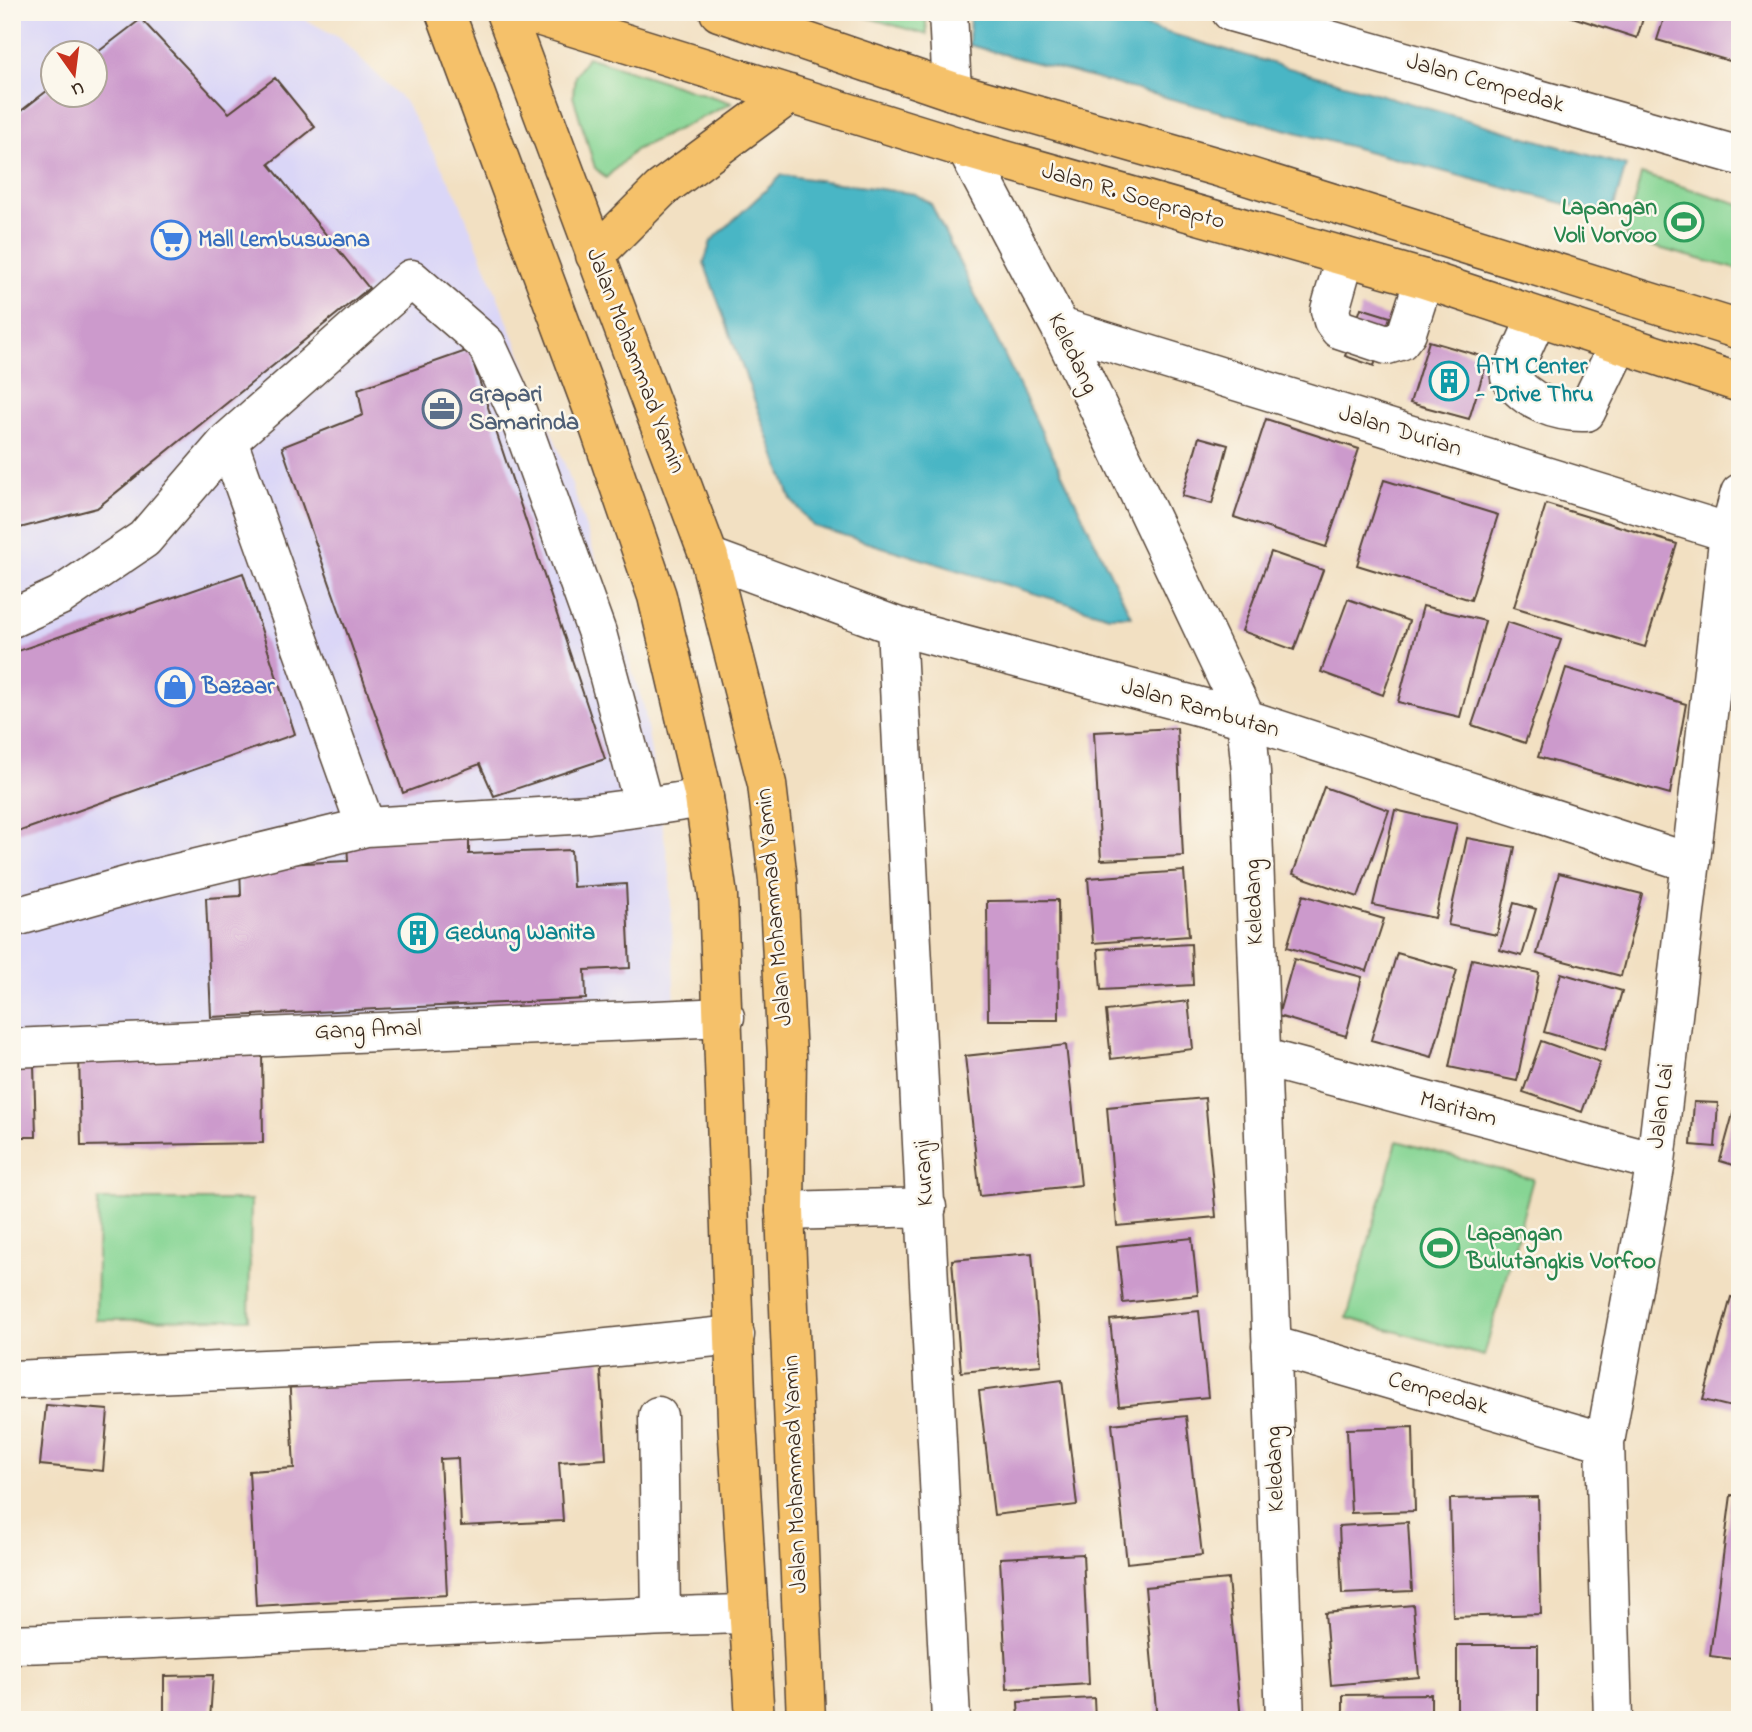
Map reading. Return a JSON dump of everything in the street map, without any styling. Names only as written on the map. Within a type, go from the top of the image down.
[{"type":"main road","points":[[445,12],[584,385],[657,596],[704,797],[718,896],[735,1335],[755,1720]]},
{"type":"main road","name":"Jalan Mohammad Yamin","points":[[505,12],[709,557],[767,785],[778,880],[787,1057],[785,1211],[806,1720]]},
{"type":"main road","name":"Jalan R. Soeprapto","points":[[525,12],[966,149],[1424,279],[1740,383]]},
{"type":"main road","points":[[730,14],[952,90],[1234,172],[1740,330]]},
{"type":"main road","points":[[595,255],[661,189],[789,94]]},
{"type":"street","points":[[948,12],[952,90]]},
{"type":"street","name":"Jalan Cempedak","points":[[1231,12],[1740,156]]},
{"type":"street","name":"Keledang","points":[[966,149],[1060,327],[1246,719],[1251,772],[1285,1720]]},
{"type":"street","points":[[1345,257],[1330,310],[1333,321],[1339,329],[1387,345],[1400,341],[1407,332],[1424,279]]},
{"type":"street","points":[[12,618],[60,596],[144,539],[228,441],[411,279],[486,344],[517,411],[597,634],[644,807]]},
{"type":"street","points":[[1537,317],[1510,377],[1521,394],[1566,413],[1586,412],[1619,344]]},
{"type":"street","name":"Jalan Durian","points":[[1060,327],[1735,535]]},
{"type":"street","points":[[228,441],[366,827]]},
{"type":"street","name":"Jalan Lai","points":[[1613,1720],[1605,1442],[1656,1162],[1691,863],[1740,493]]},
{"type":"street","name":"Jalan Rambutan","points":[[709,557],[896,626],[1246,719],[1691,863]]},
{"type":"street","name":"Kuranji","points":[[896,626],[951,1720]]},
{"type":"street","points":[[12,918],[139,882],[366,827],[589,814],[704,797]]},
{"type":"street","name":"Gang Amal","points":[[12,1048],[724,1017]]},
{"type":"street","name":"Maritam","points":[[1261,1057],[1656,1162]]},
{"type":"street","points":[[785,1211],[927,1208]]},
{"type":"street","points":[[12,1380],[498,1359],[735,1335]]},
{"type":"street","name":"Cempedak","points":[[1271,1345],[1605,1442]]},
{"type":"street","points":[[657,1416],[660,1616]]},
{"type":"street","points":[[12,1644],[749,1614]]},
{"type":"shaded area","points":[[12,12],[291,12],[340,38],[405,102],[457,195],[567,470],[644,707],[670,875],[675,1013],[12,1058]]},
{"type":"green space","points":[[849,12],[925,12],[927,35]]},
{"type":"green space","points":[[587,57],[732,103],[635,150],[606,178],[595,168],[573,96],[575,76]]},
{"type":"green space","name":"Lapangan Voli Vorvoo","points":[[1641,174],[1740,204],[1740,270],[1625,239]]},
{"type":"green space","name":"Lapangan Bulutangkis Vorfoo","points":[[1397,1141],[1533,1179],[1484,1356],[1347,1318]]},
{"type":"green space","points":[[98,1200],[251,1200],[249,1319],[96,1320]]},
{"type":"water","points":[[970,12],[1096,12],[1626,166],[1611,216],[969,45]]},
{"type":"water","points":[[782,175],[915,194],[931,204],[1131,616],[1109,616],[813,526],[791,499],[704,263],[711,241]]},
{"type":"building","points":[[1557,12],[1645,12],[1637,38]]},
{"type":"building","points":[[1666,12],[1740,12],[1740,64],[1657,40]]},
{"type":"building","name":"Mall Lembuswana","points":[[141,19],[229,113],[275,78],[315,127],[269,164],[369,288],[97,508],[12,530],[12,118],[38,98],[38,108],[108,108],[108,44]]},
{"type":"building","points":[[1361,308],[1390,317],[1374,366],[1345,356]]},
{"type":"building","name":"ATM Center - Drive Thru","points":[[1429,341],[1488,358],[1469,419],[1410,403]]},
{"type":"building","points":[[469,350],[605,759],[494,796],[480,764],[403,793],[282,447],[363,415],[358,389]]},
{"type":"building","points":[[1266,419],[1359,449],[1326,547],[1234,517]]},
{"type":"building","points":[[1199,437],[1228,445],[1212,504],[1182,496]]},
{"type":"building","points":[[1384,480],[1498,515],[1471,600],[1357,565]]},
{"type":"building","points":[[1546,504],[1677,544],[1645,647],[1514,607]]},
{"type":"building","points":[[1271,552],[1323,570],[1294,650],[1242,631]]},
{"type":"building","name":"Bazaar","points":[[243,573],[295,734],[12,834],[12,653]]},
{"type":"building","points":[[1348,599],[1409,621],[1383,695],[1321,672]]},
{"type":"building","points":[[1423,606],[1485,621],[1460,717],[1398,702]]},
{"type":"building","points":[[1507,622],[1561,640],[1525,743],[1472,725]]},
{"type":"building","points":[[1566,668],[1686,704],[1670,794],[1538,757]]},
{"type":"building","points":[[1177,728],[1183,856],[1101,860],[1094,732]]},
{"type":"building","points":[[1324,787],[1389,810],[1358,897],[1293,874]]},
{"type":"building","points":[[1395,810],[1457,824],[1435,918],[1373,905]]},
{"type":"building","name":"Gedung Wanita","points":[[469,835],[469,854],[571,850],[573,887],[626,884],[630,968],[585,970],[586,999],[211,1017],[206,898],[241,896],[240,866],[348,861],[347,841]]},
{"type":"building","points":[[1467,838],[1515,847],[1497,935],[1448,925]]},
{"type":"building","points":[[1184,871],[1189,936],[1093,943],[1088,878]]},
{"type":"building","points":[[1559,873],[1642,894],[1621,976],[1537,954]]},
{"type":"building","points":[[1303,895],[1384,919],[1367,971],[1287,947]]},
{"type":"building","points":[[1058,900],[1059,1020],[988,1020],[987,901]]},
{"type":"building","points":[[1514,903],[1536,909],[1522,956],[1500,950]]},
{"type":"building","points":[[1191,944],[1193,985],[1101,990],[1098,949]]},
{"type":"building","points":[[1397,953],[1457,970],[1432,1057],[1371,1040]]},
{"type":"building","points":[[1294,959],[1362,977],[1346,1036],[1278,1016]]},
{"type":"building","points":[[1472,959],[1539,973],[1517,1081],[1449,1067]]},
{"type":"building","points":[[1561,973],[1622,991],[1605,1050],[1544,1032]]},
{"type":"building","points":[[1188,1001],[1193,1049],[1111,1059],[1106,1011]]},
{"type":"building","points":[[1541,1041],[1600,1062],[1582,1112],[1523,1092]]},
{"type":"building","points":[[1066,1045],[1081,1185],[980,1196],[965,1056]]},
{"type":"building","points":[[262,1049],[263,1143],[81,1146],[79,1052]]},
{"type":"building","points":[[34,1064],[36,1137],[12,1137],[12,1065]]},
{"type":"building","points":[[1740,1092],[1740,1167],[1720,1161]]},
{"type":"building","points":[[1205,1098],[1216,1217],[1117,1226],[1107,1107]]},
{"type":"building","points":[[1694,1102],[1718,1103],[1715,1147],[1691,1145]]},
{"type":"building","points":[[1192,1238],[1198,1295],[1123,1303],[1117,1246]]},
{"type":"building","points":[[1032,1253],[1041,1365],[961,1372],[952,1260]]},
{"type":"building","points":[[1731,1297],[1740,1299],[1740,1409],[1703,1400]]},
{"type":"building","points":[[1199,1311],[1208,1397],[1119,1406],[1110,1320]]},
{"type":"building","points":[[600,1355],[606,1459],[559,1462],[563,1521],[461,1526],[458,1458],[440,1459],[447,1595],[256,1606],[249,1471],[294,1468],[289,1373]]},
{"type":"building","points":[[1062,1380],[1077,1505],[994,1515],[979,1391]]},
{"type":"building","points":[[46,1405],[108,1410],[103,1471],[40,1465]]},
{"type":"building","points":[[1186,1416],[1202,1555],[1127,1563],[1112,1424]]},
{"type":"building","points":[[1413,1427],[1415,1511],[1351,1513],[1347,1429]]},
{"type":"building","points":[[1731,1495],[1740,1496],[1740,1660],[1710,1656]]},
{"type":"building","points":[[1538,1497],[1541,1614],[1453,1617],[1450,1499]]},
{"type":"building","points":[[1408,1522],[1412,1591],[1342,1594],[1339,1526]]},
{"type":"building","points":[[1083,1554],[1089,1684],[1007,1689],[1000,1558]]},
{"type":"building","points":[[1228,1579],[1241,1720],[1157,1720],[1145,1587]]},
{"type":"building","points":[[1413,1605],[1419,1677],[1331,1685],[1325,1613]]},
{"type":"building","points":[[1457,1645],[1538,1645],[1538,1720],[1457,1720]]},
{"type":"building","points":[[213,1675],[210,1720],[164,1720],[164,1676]]},
{"type":"building","points":[[1431,1694],[1431,1720],[1343,1720],[1343,1695]]},
{"type":"building","points":[[1094,1698],[1095,1720],[1019,1720],[1018,1702]]},
{"type":"place","name":"Lapangan Voli Vorvoo","points":[[1684,222]]},
{"type":"place","name":"Mall Lembuswana","points":[[171,240]]},
{"type":"place","name":"ATM Center - Drive Thru","points":[[1449,381]]},
{"type":"place","name":"Grapari Samarinda","points":[[442,409]]},
{"type":"place","name":"Bazaar","points":[[175,687]]},
{"type":"place","name":"Gedung Wanita","points":[[418,933]]},
{"type":"place","name":"Lapangan Bulutangkis Vorfoo","points":[[1440,1248]]}]
